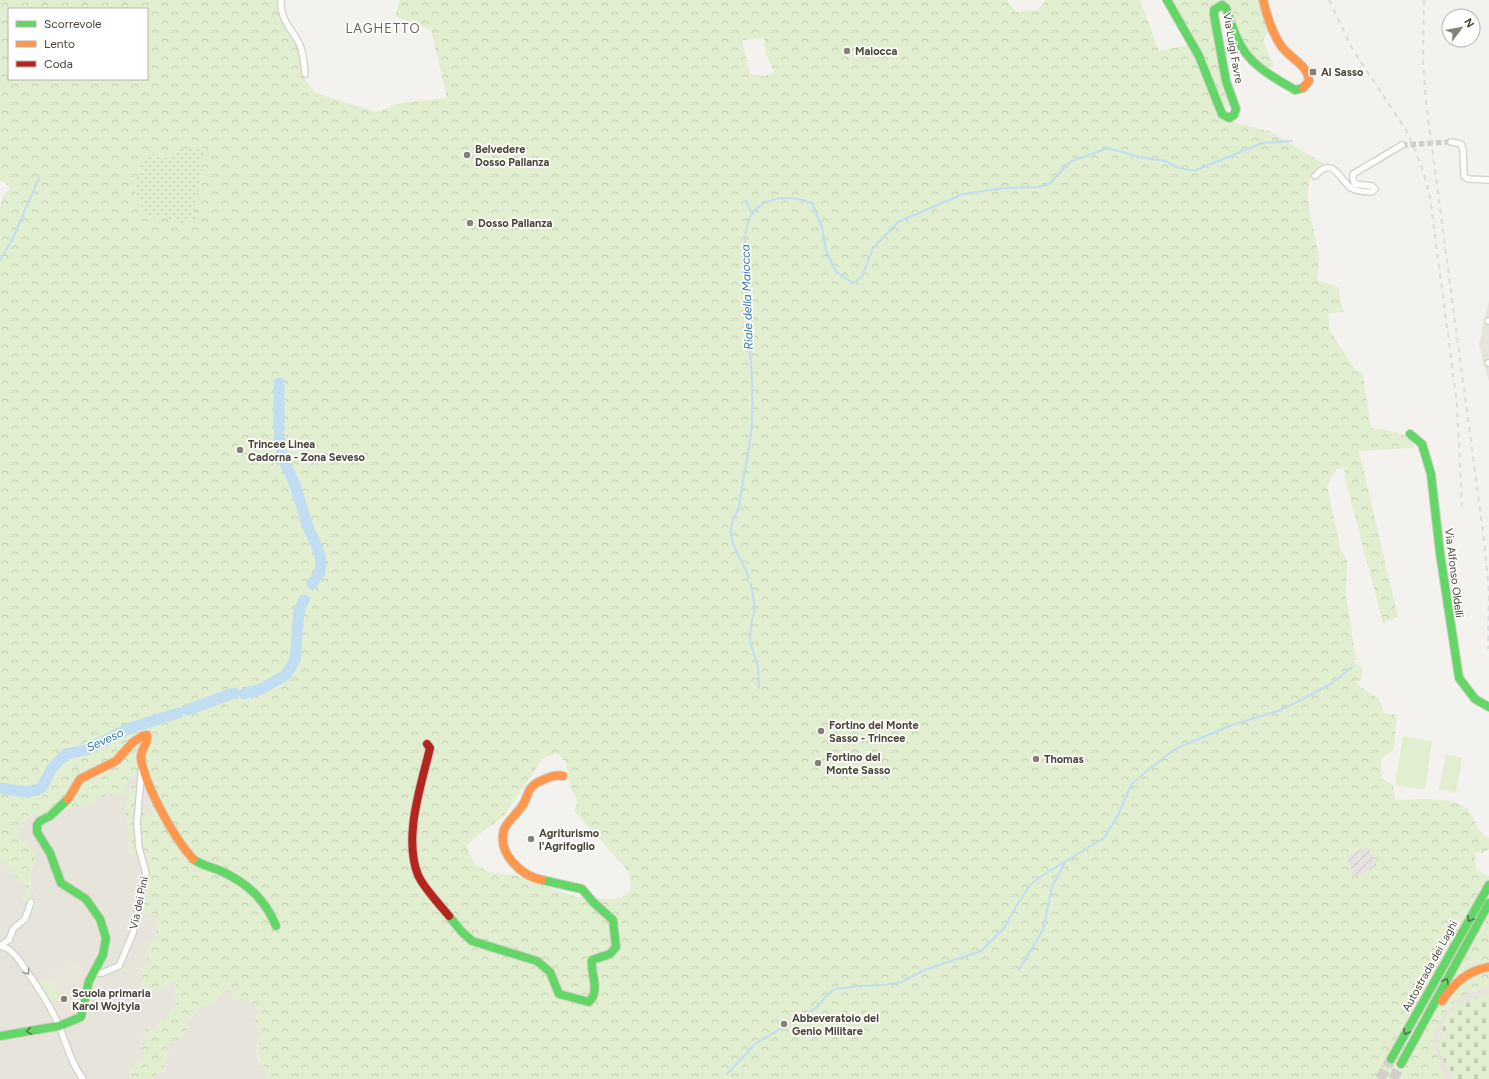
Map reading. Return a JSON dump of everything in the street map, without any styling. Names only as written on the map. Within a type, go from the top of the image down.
[{"type":"main road","name":"Via Luigi Favre","points":[[1167,0],[1200,56],[1222,114],[1229,118],[1234,115],[1236,110],[1226,81],[1214,15],[1214,10],[1218,6],[1222,5],[1226,8],[1241,46],[1255,65],[1295,90],[1304,88],[1309,81],[1306,71],[1287,52],[1278,40],[1263,0]]},
{"type":"main road","name":"Via Alfonso Oldelli","points":[[1410,434],[1422,444],[1431,474],[1440,553],[1459,678],[1470,694],[1484,706],[1489,707]]},
{"type":"main road","points":[[0,1036],[59,1026],[81,1017],[89,981],[103,955],[106,938],[100,919],[86,899],[61,883],[50,852],[37,832],[38,825],[40,821],[50,816],[64,803],[80,779],[116,761],[132,743],[145,735],[148,740],[142,751],[142,764],[166,820],[191,857],[201,864],[234,876],[245,883],[259,895],[265,903],[276,926]]},
{"type":"main road","points":[[428,744],[430,748],[416,804],[412,836],[414,842],[413,859],[418,876],[461,931],[472,941],[537,961],[550,972],[558,994],[568,999],[579,999],[588,1002],[593,998],[595,984],[591,966],[592,960],[610,954],[616,947],[613,920],[593,902],[582,889],[532,878],[520,871],[511,861],[505,849],[503,838],[507,824],[523,805],[531,788],[550,777],[558,775],[563,776]]},
{"type":"main road","name":"Autostrada dei Laghi","points":[[1391,1059],[1489,885]]},
{"type":"main road","name":"Autostrada dei Laghi","points":[[1401,1064],[1489,902]]},
{"type":"main road","points":[[1405,1056],[1452,987],[1468,974],[1477,969],[1489,967]]},
{"type":"street","points":[[281,0],[281,15],[299,44],[303,55],[305,74]]},
{"type":"street","points":[[1451,142],[1461,144],[1463,149],[1464,176],[1468,179],[1489,180]]},
{"type":"street","points":[[1315,176],[1324,169],[1332,169],[1339,172],[1353,189],[1372,192],[1375,189],[1372,186],[1355,184],[1352,179],[1353,174],[1402,145]]},
{"type":"street","name":"Via dei Pini","points":[[93,974],[102,973],[119,966],[133,933],[146,873],[138,848],[139,782],[142,764]]},
{"type":"street","points":[[0,946],[9,940],[13,929],[25,919],[31,902]]},
{"type":"street","points":[[0,946],[6,947],[17,956],[45,997],[59,1026],[74,1066],[83,1079]]},
{"type":"shaded area","points":[[1489,300],[1489,382],[1479,345]]},
{"type":"shaded area","points":[[135,774],[143,774],[153,814],[142,818],[145,812],[141,795],[125,813],[128,824],[129,854],[136,835],[149,871],[143,911],[158,916],[156,940],[146,952],[154,989],[177,980],[174,997],[177,1003],[177,1008],[171,1009],[166,1021],[159,1022],[153,1032],[146,1028],[143,1033],[147,1043],[145,1057],[130,1071],[129,1079],[0,1079],[0,858],[2,858],[17,878],[26,885],[27,892],[32,895],[32,882],[29,880],[35,861],[25,843],[18,839],[17,828],[27,817],[63,803],[69,810],[74,806],[85,805],[125,785]]},
{"type":"shaded area","points":[[1368,846],[1378,867],[1354,877],[1346,857]]},
{"type":"shaded area","name":"Scuola primaria Karol Wojtyla","points":[[79,961],[87,974],[77,1016],[60,1023],[38,981]]},
{"type":"shaded area","points":[[1489,985],[1489,1079],[1444,1079],[1432,1039],[1440,1020],[1447,1010],[1460,997]]},
{"type":"shaded area","points":[[230,988],[233,999],[248,1000],[255,1004],[261,1013],[261,1030],[256,1047],[257,1056],[267,1075],[265,1079],[148,1079],[166,1070],[162,1051],[167,1045],[179,1040],[189,1028],[185,1023],[200,1008],[218,999],[223,991]]},
{"type":"green space","points":[[0,0],[279,0],[278,6],[281,19],[297,44],[301,56],[303,76],[315,93],[376,112],[401,103],[447,98],[431,30],[395,16],[400,0],[1007,0],[1016,12],[1038,10],[1046,0],[1140,0],[1159,51],[1188,45],[1218,113],[1224,120],[1269,131],[1326,165],[1315,171],[1310,181],[1308,193],[1309,207],[1318,250],[1319,261],[1317,280],[1338,287],[1343,312],[1328,314],[1330,331],[1355,369],[1363,374],[1371,428],[1396,432],[1411,438],[1413,448],[1359,451],[1398,617],[1383,623],[1345,478],[1344,466],[1336,470],[1327,486],[1341,551],[1347,560],[1346,595],[1356,660],[1350,660],[1362,667],[1362,678],[1356,684],[1379,699],[1384,713],[1397,715],[1394,749],[1381,759],[1382,779],[1393,785],[1395,800],[1442,800],[1460,804],[1466,808],[1479,829],[1489,838],[1489,849],[1483,853],[1475,852],[1476,869],[1489,876],[1489,985],[1467,994],[1453,1004],[1443,1018],[1432,1039],[1444,1079],[265,1079],[267,1075],[258,1054],[258,1044],[261,1030],[254,1023],[256,1015],[260,1013],[255,1005],[249,1001],[233,999],[230,988],[223,991],[218,999],[200,1008],[185,1023],[189,1028],[179,1040],[167,1045],[163,1051],[171,1054],[164,1064],[166,1070],[148,1079],[129,1079],[130,1071],[145,1057],[141,1048],[147,1043],[143,1033],[145,1028],[153,1031],[159,1022],[166,1021],[171,1009],[177,1008],[177,1003],[174,997],[177,980],[163,987],[162,991],[154,989],[148,995],[140,994],[142,967],[148,962],[146,952],[150,940],[156,940],[158,916],[143,911],[145,900],[141,894],[144,874],[149,871],[137,836],[134,857],[129,854],[128,824],[125,813],[130,788],[135,783],[139,785],[145,812],[143,818],[153,814],[143,774],[135,774],[125,785],[126,791],[120,798],[113,791],[97,801],[87,805],[71,808],[69,810],[60,809],[40,818],[35,814],[26,817],[17,828],[18,839],[36,852],[35,861],[29,879],[32,881],[32,895],[37,900],[36,905],[31,910],[21,897],[27,892],[26,885],[17,878],[0,858],[0,206],[2,198],[10,188],[5,182],[0,181]],"holes":[[[764,38],[765,51],[774,72],[765,76],[750,74],[742,40]],[[180,148],[204,148],[205,155],[201,164],[203,173],[193,208],[198,217],[182,227],[166,217],[154,218],[147,214],[135,196],[136,181],[142,159],[151,153],[171,159]],[[557,753],[566,763],[570,787],[575,794],[577,803],[574,811],[629,872],[631,891],[620,898],[608,899],[577,897],[519,876],[489,872],[474,864],[466,846],[504,816],[543,758]],[[1368,846],[1378,867],[1354,877],[1346,857]]]},
{"type":"green space","points":[[1170,0],[1260,0],[1268,31],[1263,41],[1274,65],[1268,69],[1252,55],[1241,39],[1224,2],[1215,3],[1210,12],[1232,105],[1224,109],[1209,70]]},
{"type":"green space","points":[[180,148],[204,148],[205,155],[201,164],[203,173],[193,208],[198,217],[182,227],[166,217],[154,218],[147,214],[135,196],[136,181],[142,159],[151,153],[171,159]]},
{"type":"green space","points":[[1403,736],[1432,741],[1425,790],[1395,785]]},
{"type":"green space","points":[[1446,754],[1462,758],[1456,793],[1439,789]]},
{"type":"green space","points":[[50,977],[61,999],[50,1004],[39,983]]},
{"type":"green space","points":[[1489,993],[1489,1079],[1452,1079],[1436,1042],[1441,1040],[1444,1021],[1455,1007]]},
{"type":"waterway","name":"Riale della Maiocca","points":[[749,578],[733,544],[731,528],[739,508],[752,421],[752,384],[744,273],[744,251],[749,220],[758,207],[780,198],[796,199],[812,203],[822,227],[826,250],[836,272],[853,283],[862,277],[873,248],[898,222],[963,194],[1005,188],[1038,187],[1049,184],[1070,162],[1108,148],[1139,157],[1165,161],[1176,167],[1194,171],[1262,143],[1292,141]]},
{"type":"waterway","points":[[0,260],[12,240],[39,178]]},
{"type":"waterway","points":[[746,201],[752,214]]},
{"type":"waterway","name":"Seveso","points":[[279,383],[279,428]]},
{"type":"waterway","name":"Seveso","points":[[279,436],[282,457],[295,485],[308,527],[321,560],[320,572],[312,584]]},
{"type":"waterway","name":"Riale della Maiocca","points":[[751,584],[755,608],[751,625],[750,642],[758,667],[759,688]]},
{"type":"waterway","name":"Seveso","points":[[244,694],[261,689],[286,675],[295,660],[299,611],[304,600]]},
{"type":"waterway","points":[[727,1074],[755,1044],[816,1008],[827,995],[835,989],[902,982],[924,970],[981,951],[1004,928],[1031,884],[1043,875],[1104,838],[1118,815],[1131,785],[1175,749],[1232,725],[1278,711],[1331,684],[1352,667]]},
{"type":"waterway","name":"Seveso","points":[[187,710],[234,693]]},
{"type":"waterway","name":"Seveso","points":[[0,788],[25,792],[37,790],[42,787],[52,768],[66,754],[86,750],[130,728],[178,713]]},
{"type":"waterway","points":[[1019,970],[1043,930],[1052,887],[1065,862]]},
{"type":"tunnel","points":[[1402,145],[1451,142]]},
{"type":"tunnel","points":[[1380,1079],[1391,1059]]},
{"type":"tunnel","points":[[1393,1079],[1401,1064]]},
{"type":"railway","points":[[1329,0],[1353,50],[1406,130],[1421,165],[1430,197],[1457,404],[1462,507]]},
{"type":"railway","points":[[1424,0],[1423,61],[1426,102],[1484,540],[1489,591],[1488,649]]},
{"type":"traffic: fast","points":[[1167,0],[1199,56],[1222,114],[1229,118],[1234,115],[1236,109],[1226,81],[1214,15],[1214,10],[1222,5],[1226,8],[1238,40],[1248,57],[1262,70],[1295,90],[1303,88]]},
{"type":"traffic: fast","points":[[1410,434],[1422,444],[1431,474],[1440,553],[1459,678],[1475,699],[1489,707]]},
{"type":"traffic: fast","points":[[0,1036],[59,1026],[81,1017],[89,981],[103,955],[106,938],[100,919],[86,899],[61,883],[50,853],[37,832],[37,825],[40,821],[50,816],[68,799]]},
{"type":"traffic: fast","points":[[193,859],[221,871],[247,887],[261,900],[272,916],[276,926]]},
{"type":"traffic: fast","points":[[449,916],[461,931],[472,941],[537,961],[550,972],[559,994],[589,1002],[595,987],[592,960],[610,954],[616,947],[613,920],[593,902],[582,889],[542,880]]},
{"type":"traffic: fast","points":[[1391,1059],[1489,885]]},
{"type":"traffic: fast","points":[[1401,1064],[1489,903]]},
{"type":"traffic: slow","points":[[1263,0],[1270,25],[1278,42],[1302,66],[1308,75],[1309,81],[1303,88]]},
{"type":"traffic: slow","points":[[68,799],[80,779],[116,761],[132,743],[142,736],[147,735],[147,741],[141,758],[148,783],[169,825],[185,850],[193,859]]},
{"type":"traffic: slow","points":[[542,880],[527,874],[519,869],[513,862],[504,847],[504,830],[507,824],[520,809],[533,786],[550,777],[563,776]]},
{"type":"traffic: slow","points":[[1442,1001],[1456,983],[1474,971],[1489,967]]},
{"type":"traffic: jam","points":[[427,744],[430,748],[418,795],[413,828],[412,844],[414,860],[420,880],[449,916]]},
{"type":"place","name":"Maiocca","points":[[847,51]]},
{"type":"place","name":"Al Sasso","points":[[1313,72]]},
{"type":"place","name":"Belvedere Dosso Pallanza","points":[[467,155]]},
{"type":"place","name":"Dosso Pallanza","points":[[470,223]]},
{"type":"place","name":"Trincee Linea Cadorna - Zona Seveso","points":[[240,450]]},
{"type":"place","name":"Fortino del Monte Sasso - Trincee","points":[[821,731]]},
{"type":"place","name":"Thomas","points":[[1036,759]]},
{"type":"place","name":"Fortino del Monte Sasso","points":[[818,763]]},
{"type":"place","name":"Agriturismo l'Agrifoglio","points":[[531,839]]},
{"type":"place","name":"Scuola primaria Karol Wojtyla","points":[[64,999]]},
{"type":"place","name":"Abbeveratoio del Genio Militare","points":[[784,1024]]},
{"type":"district","name":"LAGHETTO","points":[[383,28]]}]
